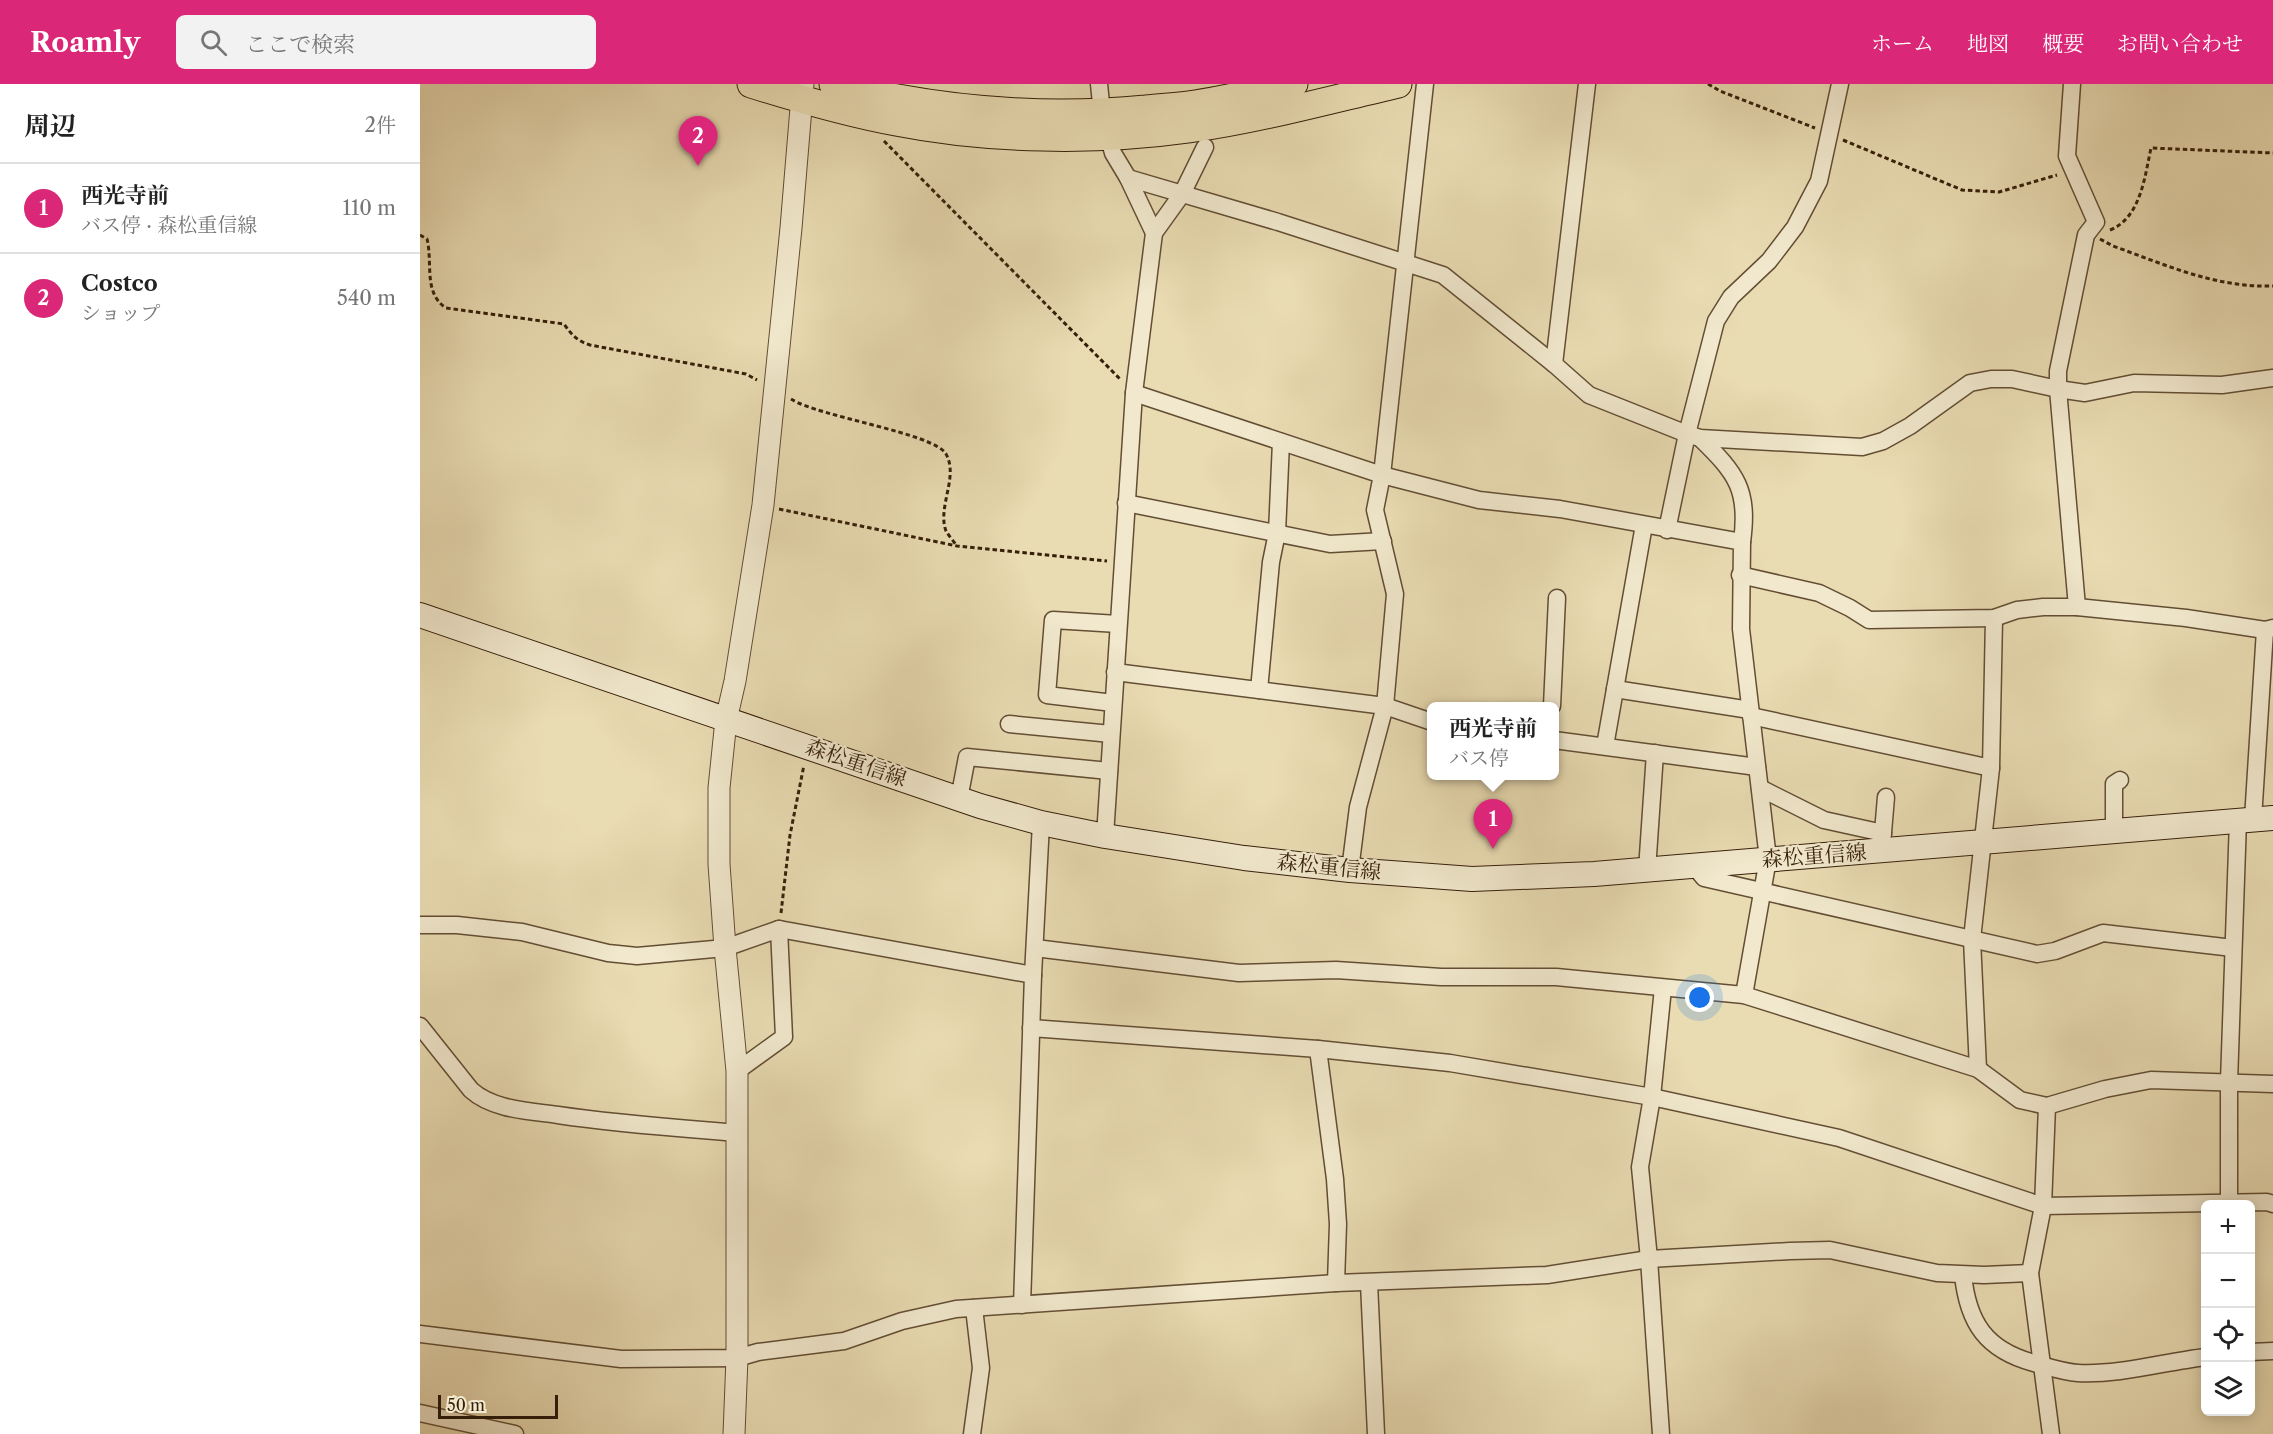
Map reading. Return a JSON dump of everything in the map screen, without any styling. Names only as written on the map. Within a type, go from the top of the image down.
[{"type":"highway","points":[[751,84],[802,92],[887,120],[952,131],[1008,135],[1104,124],[1292,84]]},
{"type":"highway","points":[[834,84],[916,101],[972,109],[1104,124],[1189,129],[1274,113],[1398,84]]},
{"type":"main road","name":"森松重信線","points":[[420,615],[959,799],[1041,823],[1105,836],[1244,858],[1350,870],[1472,879],[1594,874],[1768,859],[1882,842],[1981,843],[2254,819]]},
{"type":"street","points":[[1099,84],[1104,124],[1113,153],[1128,178],[1154,233]]},
{"type":"street","points":[[1350,870],[1358,807],[1385,706],[1395,594],[1375,510],[1382,475],[1425,84]]},
{"type":"street","points":[[1554,364],[1587,84]]},
{"type":"street","points":[[1666,530],[1694,436],[1716,321],[1731,297],[1769,261],[1795,227],[1819,181],[1840,84]]},
{"type":"street","points":[[2073,84],[2067,156],[2092,227],[2086,235],[2058,371],[2077,607]]},
{"type":"street","points":[[734,1434],[737,1358],[737,1071],[719,864],[719,788],[726,720],[735,681],[763,505],[802,92]]},
{"type":"street","points":[[1105,836],[1134,393],[1154,233],[1182,194],[1205,147]]},
{"type":"street","points":[[1128,178],[1278,222],[1443,275],[1554,364],[1588,395],[1694,436],[1862,447],[1883,441],[1910,426],[1970,382],[2012,379],[2085,393],[2134,383],[2222,385],[2273,378]]},
{"type":"street","points":[[1134,393],[1382,475],[1479,500],[1560,509],[1742,542]]},
{"type":"street","points":[[1694,436],[1724,461],[1741,488],[1744,503],[1740,575],[1741,629],[1768,859],[1744,995]]},
{"type":"street","points":[[1259,690],[1271,562],[1277,533],[1281,442]]},
{"type":"street","points":[[1126,503],[1330,544],[1383,542]]},
{"type":"street","points":[[1605,746],[1644,525]]},
{"type":"street","points":[[1740,575],[1819,593],[1869,620],[1994,618],[2017,610],[2077,607],[2269,629],[2254,819],[2234,948],[2229,1082],[2229,1200]]},
{"type":"street","points":[[1552,702],[1557,598]]},
{"type":"street","points":[[1978,1069],[1972,939],[1991,768],[1994,618]]},
{"type":"street","points":[[1113,703],[1047,695],[1053,620],[1118,624]]},
{"type":"street","points":[[1115,672],[1385,706],[1427,721]]},
{"type":"street","points":[[1615,689],[1751,713],[1991,768]]},
{"type":"street","points":[[1009,724],[1111,734]]},
{"type":"street","points":[[1559,741],[1757,767]]},
{"type":"street","points":[[1647,870],[1655,753]]},
{"type":"street","points":[[959,799],[967,757],[1109,771]]},
{"type":"street","points":[[2114,831],[2114,784],[2120,780]]},
{"type":"street","points":[[1760,788],[1824,820],[1882,842],[1886,797]]},
{"type":"street","points":[[1022,1305],[1033,975],[1041,823]]},
{"type":"street","points":[[1694,866],[1704,878],[2037,954],[2055,951],[2103,933],[2234,948]]},
{"type":"street","points":[[420,925],[457,925],[522,932],[608,953],[637,956],[725,948],[779,929],[1033,975]]},
{"type":"street","points":[[737,1071],[784,1037],[779,929]]},
{"type":"street","points":[[1035,948],[1239,973],[1336,970],[1441,977],[1556,977],[1744,995],[1978,1069],[2020,1100],[2047,1106],[2106,1089],[2151,1080],[2273,1084]]},
{"type":"street","points":[[1661,1434],[1640,1167],[1652,1097],[1663,988]]},
{"type":"street","points":[[420,1026],[479,1098],[510,1108],[612,1123],[738,1133]]},
{"type":"street","points":[[1031,1028],[1318,1049],[1450,1063],[1652,1097],[1839,1138],[2043,1206],[2201,1203]]},
{"type":"street","points":[[1318,1049],[1335,1179],[1338,1224],[1336,1283]]},
{"type":"street","points":[[2047,1106],[2043,1206],[2030,1273],[2051,1434]]},
{"type":"street","points":[[2255,1204],[2273,1204]]},
{"type":"street","points":[[420,1334],[621,1359],[737,1358],[758,1352],[844,1341],[924,1315],[974,1308],[1336,1283],[1547,1275],[1649,1259],[1830,1250],[1937,1273],[1963,1275],[2030,1273]]},
{"type":"street","points":[[1963,1275],[1965,1297],[1973,1318],[1985,1338],[1997,1349],[2015,1358],[2061,1371],[2096,1373],[2201,1358]]},
{"type":"street","points":[[1369,1283],[1376,1434]]},
{"type":"street","points":[[972,1434],[981,1368],[974,1308]]},
{"type":"street","points":[[2255,1353],[2273,1351]]},
{"type":"street","points":[[420,1413],[515,1434]]},
{"type":"path","points":[[1708,84],[1720,91],[1830,134],[1962,190],[1999,192],[2052,175],[2074,172]]},
{"type":"path","points":[[882,139],[1134,393]]},
{"type":"path","points":[[2092,227],[2111,230],[2121,223],[2131,210],[2140,196],[2151,148],[2273,153]]},
{"type":"path","points":[[2092,227],[2113,246],[2222,284],[2249,287],[2273,286]]},
{"type":"path","points":[[420,235],[427,238],[429,246],[430,288],[433,296],[446,308],[564,324],[573,336],[590,345],[746,374],[796,402],[932,443],[945,452],[950,463],[946,531],[957,546]]},
{"type":"path","points":[[763,505],[957,546],[1122,563]]},
{"type":"path","points":[[779,929],[790,835],[807,746]]},
{"type":"place","name":"Costco","points":[[698,166]]},
{"type":"place","name":"西光寺前","points":[[1493,849]]}]
